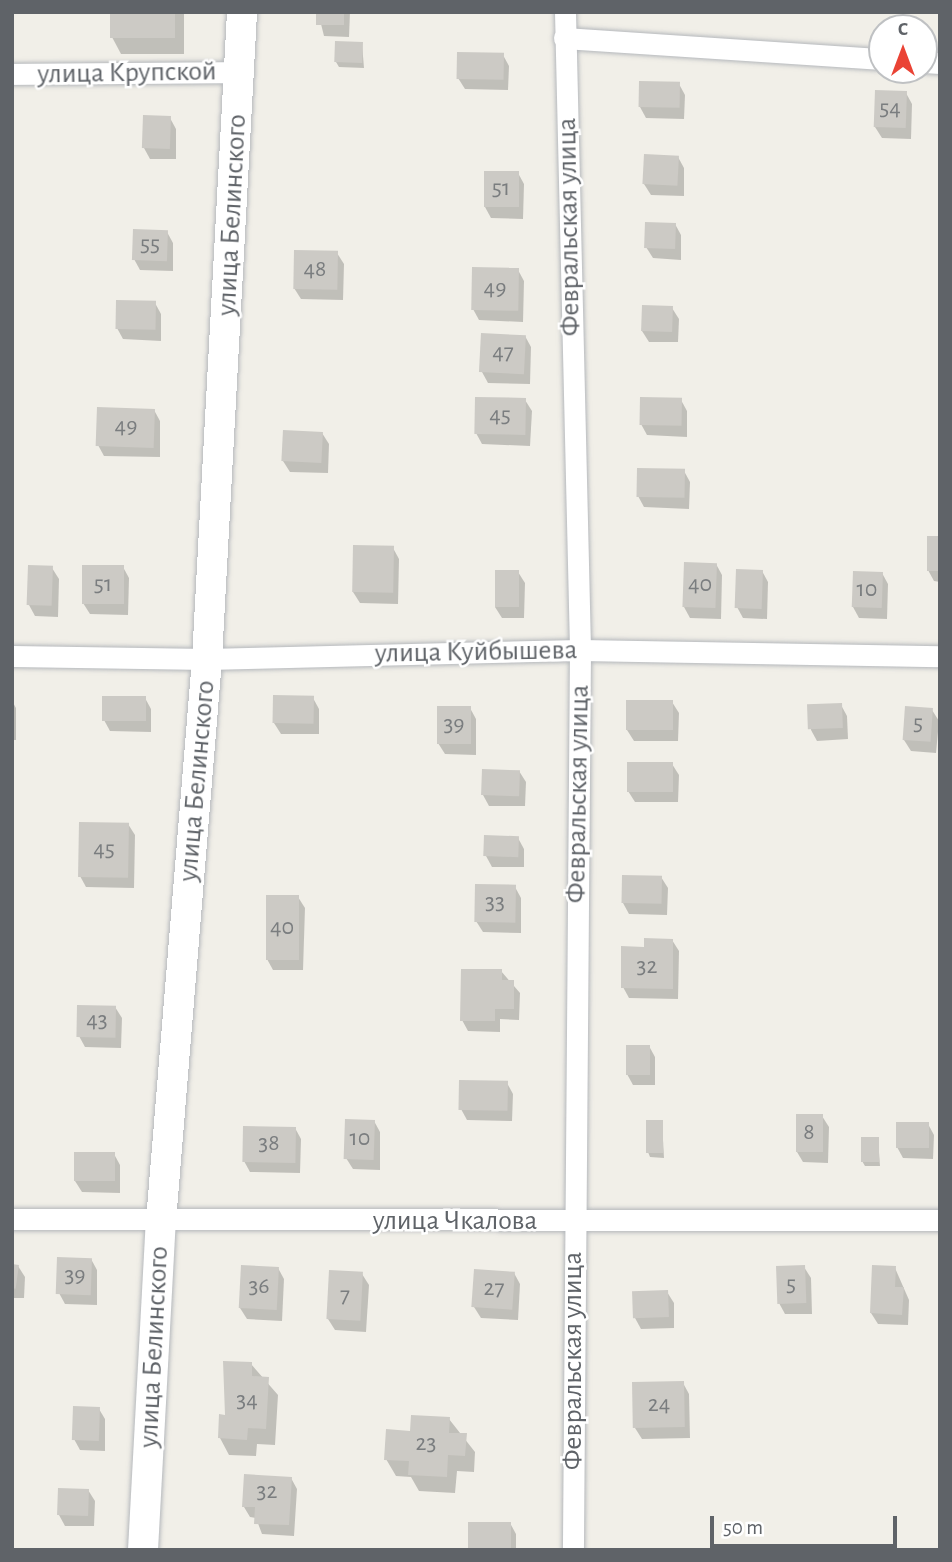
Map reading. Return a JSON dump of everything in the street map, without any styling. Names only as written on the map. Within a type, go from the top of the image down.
[{"type":"street","name":"улица Белинского","points":[[143,1550],[161,1221],[206,659],[241,72],[242,12]]},
{"type":"street","name":"Февральская улица","points":[[565,12],[580,650],[573,1221],[573,1550]]},
{"type":"street","points":[[564,38],[868,58]]},
{"type":"street","name":"улица Крупской","points":[[12,74],[241,72]]},
{"type":"street","name":"улица Куйбышева","points":[[12,656],[206,659],[580,650],[940,656]]},
{"type":"street","name":"улица Чкалова","points":[[12,1219],[940,1220]]},
{"type":"building","points":[[110,12],[175,12],[175,38],[110,38]]},
{"type":"building","points":[[316,12],[344,12],[344,25],[316,25]]},
{"type":"building","points":[[335,41],[363,42],[362,63],[334,62]]},
{"type":"building","points":[[457,52],[504,53],[504,80],[457,79]]},
{"type":"building","points":[[639,81],[680,82],[680,108],[639,107]]},
{"type":"building","points":[[875,90],[907,91],[906,128],[874,127]]},
{"type":"building","points":[[143,115],[171,116],[170,149],[142,148]]},
{"type":"building","points":[[644,154],[679,156],[677,186],[642,184]]},
{"type":"building","points":[[484,171],[519,171],[519,207],[484,207]]},
{"type":"building","points":[[645,222],[676,223],[675,249],[644,248]]},
{"type":"building","points":[[133,229],[168,230],[167,261],[132,260]]},
{"type":"building","points":[[294,250],[338,251],[337,290],[293,289]]},
{"type":"building","points":[[472,267],[519,268],[518,311],[471,310]]},
{"type":"building","points":[[116,300],[156,301],[155,330],[115,329]]},
{"type":"building","points":[[642,305],[673,306],[672,332],[641,331]]},
{"type":"building","points":[[481,333],[526,335],[524,374],[479,372]]},
{"type":"building","points":[[475,397],[526,398],[525,435],[474,434]]},
{"type":"building","points":[[640,397],[682,398],[682,426],[640,425]]},
{"type":"building","points":[[97,407],[155,409],[154,448],[96,446]]},
{"type":"building","points":[[283,430],[323,432],[321,463],[281,461]]},
{"type":"building","points":[[637,468],[685,469],[684,498],[636,497]]},
{"type":"building","points":[[927,536],[940,536],[940,571],[927,571]]},
{"type":"building","points":[[353,545],[394,546],[393,593],[352,592]]},
{"type":"building","points":[[684,562],[717,563],[715,608],[682,607]]},
{"type":"building","points":[[28,565],[53,566],[52,606],[27,605]]},
{"type":"building","points":[[82,565],[124,565],[124,604],[82,604]]},
{"type":"building","points":[[736,569],[763,570],[762,609],[735,608]]},
{"type":"building","points":[[495,570],[519,570],[519,607],[495,607]]},
{"type":"building","points":[[853,571],[883,572],[882,608],[852,607]]},
{"type":"building","points":[[273,695],[314,696],[314,724],[273,723]]},
{"type":"building","points":[[102,696],[146,696],[146,721],[102,721]]},
{"type":"building","points":[[626,700],[673,700],[673,730],[626,730]]},
{"type":"building","points":[[842,703],[843,728],[808,729],[807,704]]},
{"type":"building","points":[[437,706],[471,706],[471,744],[437,744]]},
{"type":"building","points":[[905,706],[933,708],[931,742],[903,740]]},
{"type":"building","points":[[627,762],[673,762],[673,792],[627,792]]},
{"type":"building","points":[[482,769],[520,770],[519,796],[481,795]]},
{"type":"building","points":[[79,822],[129,823],[128,878],[78,877]]},
{"type":"building","points":[[484,835],[519,836],[518,857],[483,856]]},
{"type":"building","points":[[622,875],[662,876],[662,904],[622,903]]},
{"type":"building","points":[[475,884],[516,885],[515,923],[474,922]]},
{"type":"building","points":[[266,895],[299,895],[299,960],[266,960]]},
{"type":"building","points":[[644,938],[673,939],[673,989],[621,988],[621,946],[644,947]]},
{"type":"building","points":[[461,969],[502,969],[502,980],[514,980],[514,1009],[495,1009],[495,1021],[460,1021]]},
{"type":"building","points":[[77,1005],[116,1006],[115,1038],[76,1037]]},
{"type":"building","points":[[626,1045],[650,1045],[650,1075],[626,1075]]},
{"type":"building","points":[[459,1080],[508,1081],[507,1111],[458,1110]]},
{"type":"building","points":[[796,1114],[823,1114],[823,1152],[796,1152]]},
{"type":"building","points":[[345,1119],[375,1120],[374,1160],[344,1159]]},
{"type":"building","points":[[646,1120],[663,1120],[663,1153],[646,1153]]},
{"type":"building","points":[[896,1122],[929,1122],[929,1148],[896,1148]]},
{"type":"building","points":[[243,1126],[296,1127],[295,1163],[242,1162]]},
{"type":"building","points":[[861,1137],[879,1137],[879,1162],[861,1162]]},
{"type":"building","points":[[74,1152],[115,1152],[115,1181],[74,1181]]},
{"type":"building","points":[[57,1257],[92,1258],[91,1295],[56,1294]]},
{"type":"building","points":[[12,1264],[19,1265],[16,1289],[12,1288]]},
{"type":"building","points":[[241,1265],[279,1267],[277,1310],[239,1308]]},
{"type":"building","points":[[805,1265],[806,1303],[777,1304],[776,1266]]},
{"type":"building","points":[[872,1265],[896,1266],[895,1287],[904,1287],[902,1315],[870,1313]]},
{"type":"building","points":[[474,1269],[515,1272],[512,1310],[471,1307]]},
{"type":"building","points":[[329,1270],[363,1272],[360,1321],[326,1319]]},
{"type":"building","points":[[668,1290],[669,1317],[633,1318],[632,1291]]},
{"type":"building","points":[[223,1361],[252,1362],[252,1376],[269,1377],[266,1429],[248,1428],[247,1440],[218,1438],[219,1414],[225,1415]]},
{"type":"building","points":[[684,1381],[685,1427],[633,1428],[632,1382]]},
{"type":"building","points":[[73,1406],[100,1407],[99,1441],[72,1440]]},
{"type":"building","points":[[411,1415],[450,1417],[449,1433],[467,1433],[465,1456],[448,1455],[447,1477],[408,1475],[409,1461],[384,1460],[386,1429],[410,1431]]},
{"type":"building","points":[[244,1474],[292,1477],[289,1525],[254,1524],[255,1507],[242,1507]]},
{"type":"building","points":[[58,1488],[89,1489],[88,1516],[57,1515]]},
{"type":"building","points":[[468,1522],[511,1522],[511,1550],[468,1550]]}]
